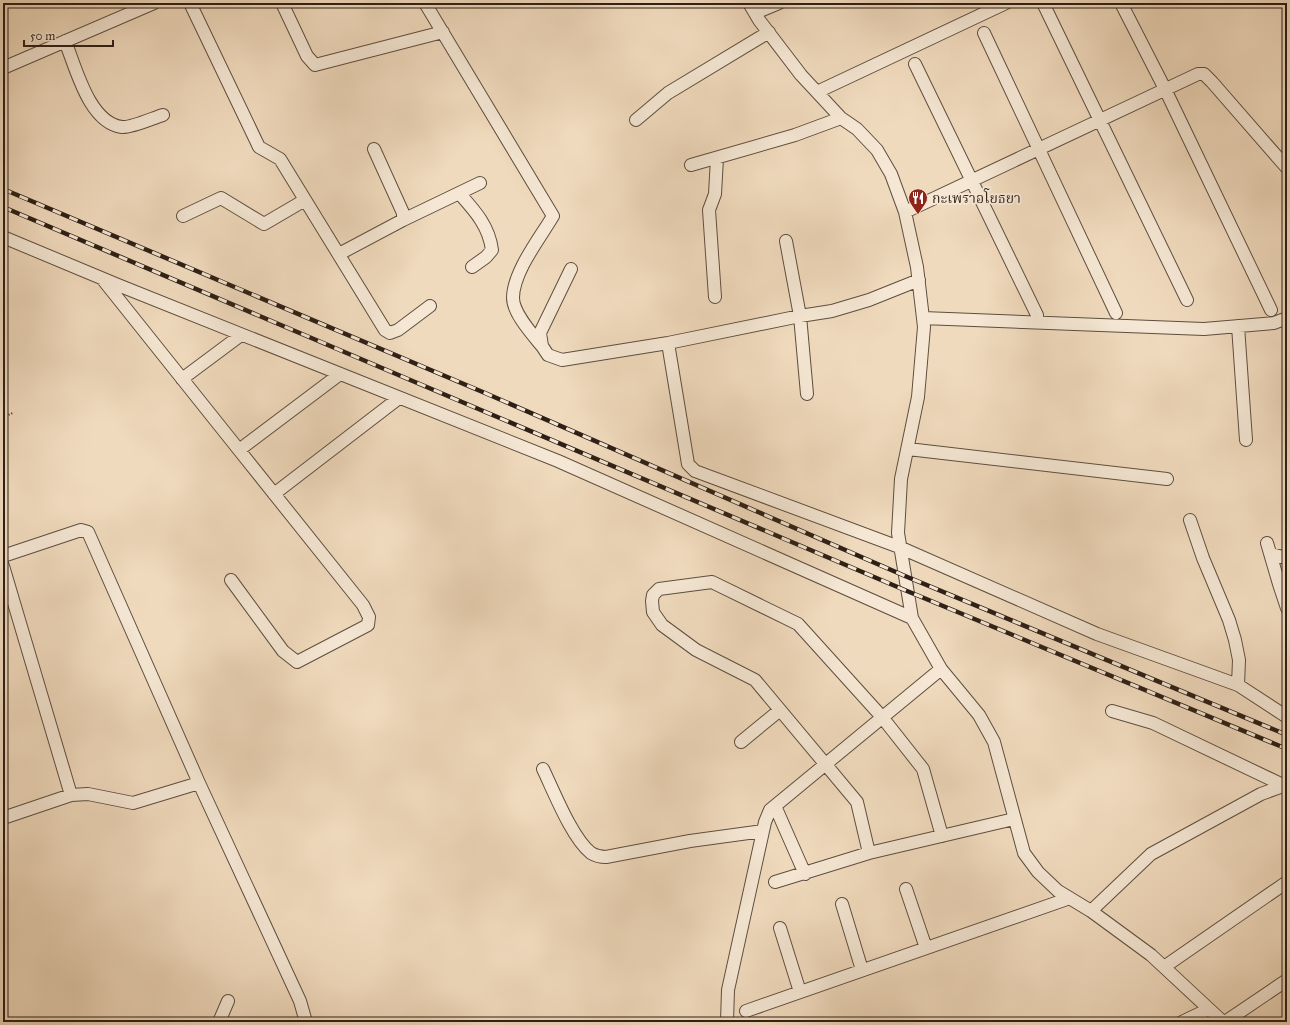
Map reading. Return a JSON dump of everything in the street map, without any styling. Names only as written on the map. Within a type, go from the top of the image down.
[{"type":"street","points":[[3,68],[154,3]]},
{"type":"street","points":[[190,3],[259,146],[280,159],[385,330],[390,333],[398,330],[430,306]]},
{"type":"street","points":[[282,3],[307,56],[315,65],[443,32]]},
{"type":"street","points":[[425,3],[554,216],[520,270],[513,299],[522,320],[548,355],[562,360],[668,344],[800,316],[832,311],[862,302],[919,280]]},
{"type":"street","points":[[778,3],[752,8],[801,76],[841,118],[857,129],[877,150],[891,174],[905,212],[919,280],[924,327],[918,397],[902,479],[898,533],[899,547],[912,618],[941,669],[979,715],[994,742],[1024,853],[1038,872],[1058,891],[1091,911],[1151,955],[1224,1022],[1287,980]]},
{"type":"street","points":[[817,92],[1006,3]]},
{"type":"street","points":[[1043,3],[1187,300]]},
{"type":"street","points":[[1121,3],[1165,89],[1271,310]]},
{"type":"street","points":[[636,120],[668,93],[768,32]]},
{"type":"street","points":[[984,33],[1116,313]]},
{"type":"street","points":[[65,41],[89,102],[99,115],[108,123],[123,127],[163,115]]},
{"type":"street","points":[[915,64],[1037,315]]},
{"type":"street","points":[[905,212],[1198,74],[1204,74],[1287,168]]},
{"type":"street","points":[[691,165],[796,135],[841,118]]},
{"type":"street","points":[[374,149],[403,213],[403,220]]},
{"type":"street","points":[[715,298],[709,210],[715,194],[717,158]]},
{"type":"street","points":[[339,254],[403,220],[480,183]]},
{"type":"street","points":[[459,193],[481,218],[490,238],[492,250],[486,257],[472,267]]},
{"type":"street","points":[[183,216],[222,198],[264,224],[305,200]]},
{"type":"street","points":[[3,237],[102,279],[558,462],[912,618]]},
{"type":"street","points":[[786,241],[800,316],[807,394]]},
{"type":"street","points":[[542,346],[540,333],[571,269]]},
{"type":"street","points":[[102,279],[363,605],[369,617],[368,625],[297,662],[283,651],[231,580]]},
{"type":"street","points":[[923,318],[1204,329],[1274,323],[1287,318]]},
{"type":"street","points":[[1238,326],[1246,440]]},
{"type":"street","points":[[182,379],[242,335]]},
{"type":"street","points":[[668,344],[690,467],[899,547],[1097,634],[1238,685],[1287,717]]},
{"type":"street","points":[[239,450],[340,374]]},
{"type":"street","points":[[274,494],[399,398]]},
{"type":"street","points":[[908,449],[1167,479]]},
{"type":"street","points":[[1190,520],[1203,558],[1229,620],[1235,640],[1239,660],[1238,685]]},
{"type":"street","points":[[3,556],[82,530],[88,532],[199,783],[300,1001],[306,1022]]},
{"type":"street","points":[[1287,558],[1269,549],[1283,580],[1287,608]]},
{"type":"street","points":[[3,566],[71,795]]},
{"type":"street","points":[[869,853],[857,802],[755,680],[696,650],[662,625],[653,612],[653,595],[659,589],[712,582],[798,624],[882,717],[924,769],[942,836]]},
{"type":"street","points":[[727,1022],[728,990],[763,830],[770,810],[941,669]]},
{"type":"street","points":[[741,742],[780,710]]},
{"type":"street","points":[[1112,711],[1153,723],[1285,786]]},
{"type":"street","points":[[542,769],[575,832],[590,852],[596,856],[606,857],[690,841],[763,830]]},
{"type":"street","points":[[3,818],[71,795],[88,794],[133,803],[199,783]]},
{"type":"street","points":[[1091,911],[1151,854],[1261,794],[1285,786]]},
{"type":"street","points":[[775,806],[805,874]]},
{"type":"street","points":[[775,882],[869,853],[1014,819]]},
{"type":"street","points":[[1164,967],[1287,882]]},
{"type":"street","points":[[906,889],[926,948]]},
{"type":"street","points":[[746,1011],[1070,898]]},
{"type":"street","points":[[842,904],[862,970]]},
{"type":"street","points":[[780,928],[800,992]]},
{"type":"street","points":[[219,1022],[228,1001]]},
{"type":"street","points":[[1182,1022],[1209,1009]]},
{"type":"path","points":[[3,417],[13,413]]},
{"type":"railway","points":[[3,189],[485,393],[905,576],[1287,735]]},
{"type":"railway","points":[[3,207],[907,591],[1287,749]]},
{"type":"place","name":"กะเพราอโยธยา","points":[[918,215]]}]
